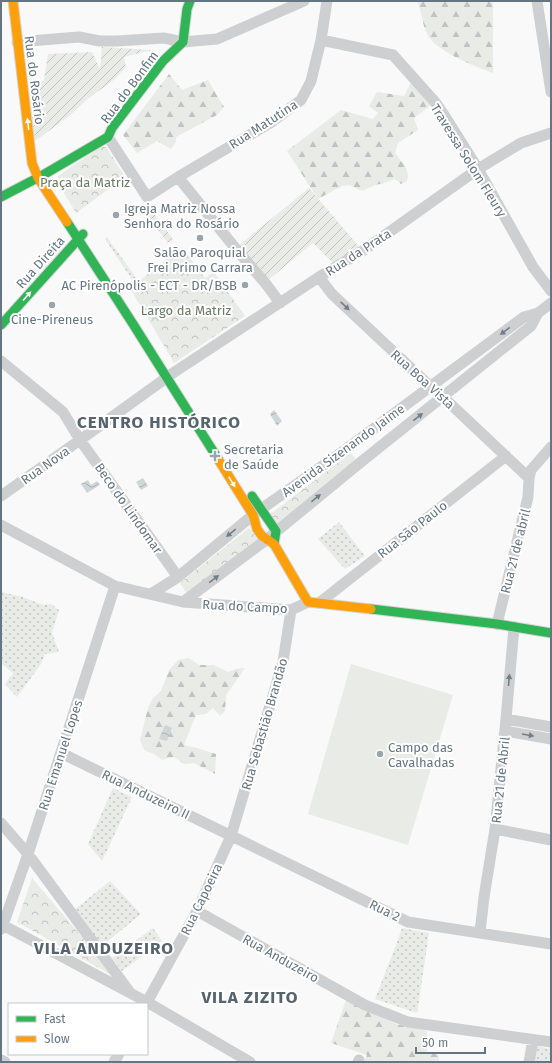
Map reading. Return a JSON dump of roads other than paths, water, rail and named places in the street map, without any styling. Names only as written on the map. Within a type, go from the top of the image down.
[{"type":"street","name":"Rua do Rosário","points":[[13,1],[32,163],[136,322],[257,513]]},
{"type":"street","points":[[183,42],[187,9],[190,1]]},
{"type":"street","points":[[17,42],[78,37],[100,41],[164,38],[183,42],[217,39],[304,1]]},
{"type":"street","name":"Rua Matutina","points":[[108,137],[147,197],[270,123],[301,100],[311,81],[321,40],[327,1]]},
{"type":"street","points":[[537,1],[551,92]]},
{"type":"street","name":"Travessa Solom Fleury","points":[[321,40],[393,55],[444,115],[478,170],[533,267],[551,291]]},
{"type":"street","name":"Rua do Bonfim","points":[[1,197],[41,176],[108,137],[112,128],[163,61],[183,42]]},
{"type":"street","name":"Rua da Prata","points":[[170,375],[319,277],[364,250],[478,170],[521,143],[551,133]]},
{"type":"street","points":[[178,177],[280,303]]},
{"type":"street","name":"Rua Direita","points":[[1,325],[80,236]]},
{"type":"street","name":"Rua Boa Vista","points":[[319,277],[332,294],[529,478]]},
{"type":"street","name":"Avenida Sizenando Jaime","points":[[183,602],[270,542],[276,531],[531,326],[538,313],[551,303]]},
{"type":"street","name":"Avenida Sizenando Jaime","points":[[151,594],[178,577],[257,513],[430,387],[524,316],[538,313]]},
{"type":"street","name":"Beco do Lindomar","points":[[1,361],[63,412],[80,440],[178,577]]},
{"type":"street","name":"Rua Nova","points":[[1,496],[170,375]]},
{"type":"street","points":[[349,446],[361,462]]},
{"type":"street","points":[[529,478],[531,470],[551,447]]},
{"type":"street","name":"Rua São Paulo","points":[[314,602],[506,456]]},
{"type":"street","name":"Rua 21 de abril","points":[[497,624],[528,497],[529,478]]},
{"type":"street","points":[[276,531],[266,516],[257,513],[254,525],[258,533],[270,542],[314,602],[497,624],[551,633]]},
{"type":"street","name":"Rua do Campo","points":[[1,525],[115,586],[183,602],[291,610],[314,602]]},
{"type":"street","name":"Rua Emanuel Lopes","points":[[2,926],[28,854],[115,586]]},
{"type":"street","name":"Rua Sebastião Brandão","points":[[231,836],[283,662],[291,610]]},
{"type":"street","name":"Rua 21 de Abril","points":[[480,932],[495,829],[514,627]]},
{"type":"street","points":[[506,719],[551,727]]},
{"type":"street","points":[[505,731],[551,739]]},
{"type":"street","name":"Rua Anduzeiro II","points":[[61,753],[231,836]]},
{"type":"street","points":[[1,823],[28,854],[130,993]]},
{"type":"street","points":[[495,829],[551,840]]},
{"type":"street","name":"Rua Capoeira","points":[[147,1003],[197,911],[231,836]]},
{"type":"street","name":"Rua 2","points":[[231,836],[408,922],[551,944]]},
{"type":"street","name":"Rua Anduzeiro","points":[[197,911],[365,1005],[408,1022],[551,1042]]},
{"type":"street","points":[[2,926],[147,1003]]},
{"type":"street","points":[[148,1004],[250,1062]]},
{"type":"street","points":[[529,1062],[533,1040]]},
{"type":"street","points":[[1,1060],[5,1062]]},
{"type":"water","points":[[274,410],[282,421],[277,426],[270,414]]},
{"type":"water","points":[[143,478],[148,486],[141,490],[136,482]]},
{"type":"water","points":[[88,480],[91,485],[97,481],[100,485],[87,493],[81,484]]},
{"type":"water","points":[[165,725],[172,728],[167,741],[159,739]]},
{"type":"place","name":"Igreja Matriz Nossa Senhora do Rosário","points":[[116,215]]},
{"type":"place","name":"Salão Paroquial Frei Primo Carrara","points":[[200,238]]},
{"type":"place","name":"AC Pirenópolis - ECT - DR/BSB","points":[[245,285]]},
{"type":"place","name":"Cine-Pireneus","points":[[52,305]]},
{"type":"place","name":"Secretaria de Saúde","points":[[215,456]]},
{"type":"place","name":"Campo das Cavalhadas","points":[[380,754]]},
{"type":"district","name":"CENTRO HISTÓRICO","points":[[159,422]]},
{"type":"district","name":"VILA ANDUZEIRO","points":[[104,948]]},
{"type":"district","name":"VILA ZIZITO","points":[[250,997]]},
{"type":"park label","name":"Praça da Matriz","points":[[85,182]]},
{"type":"park label","name":"Largo da Matriz","points":[[186,310]]}]
